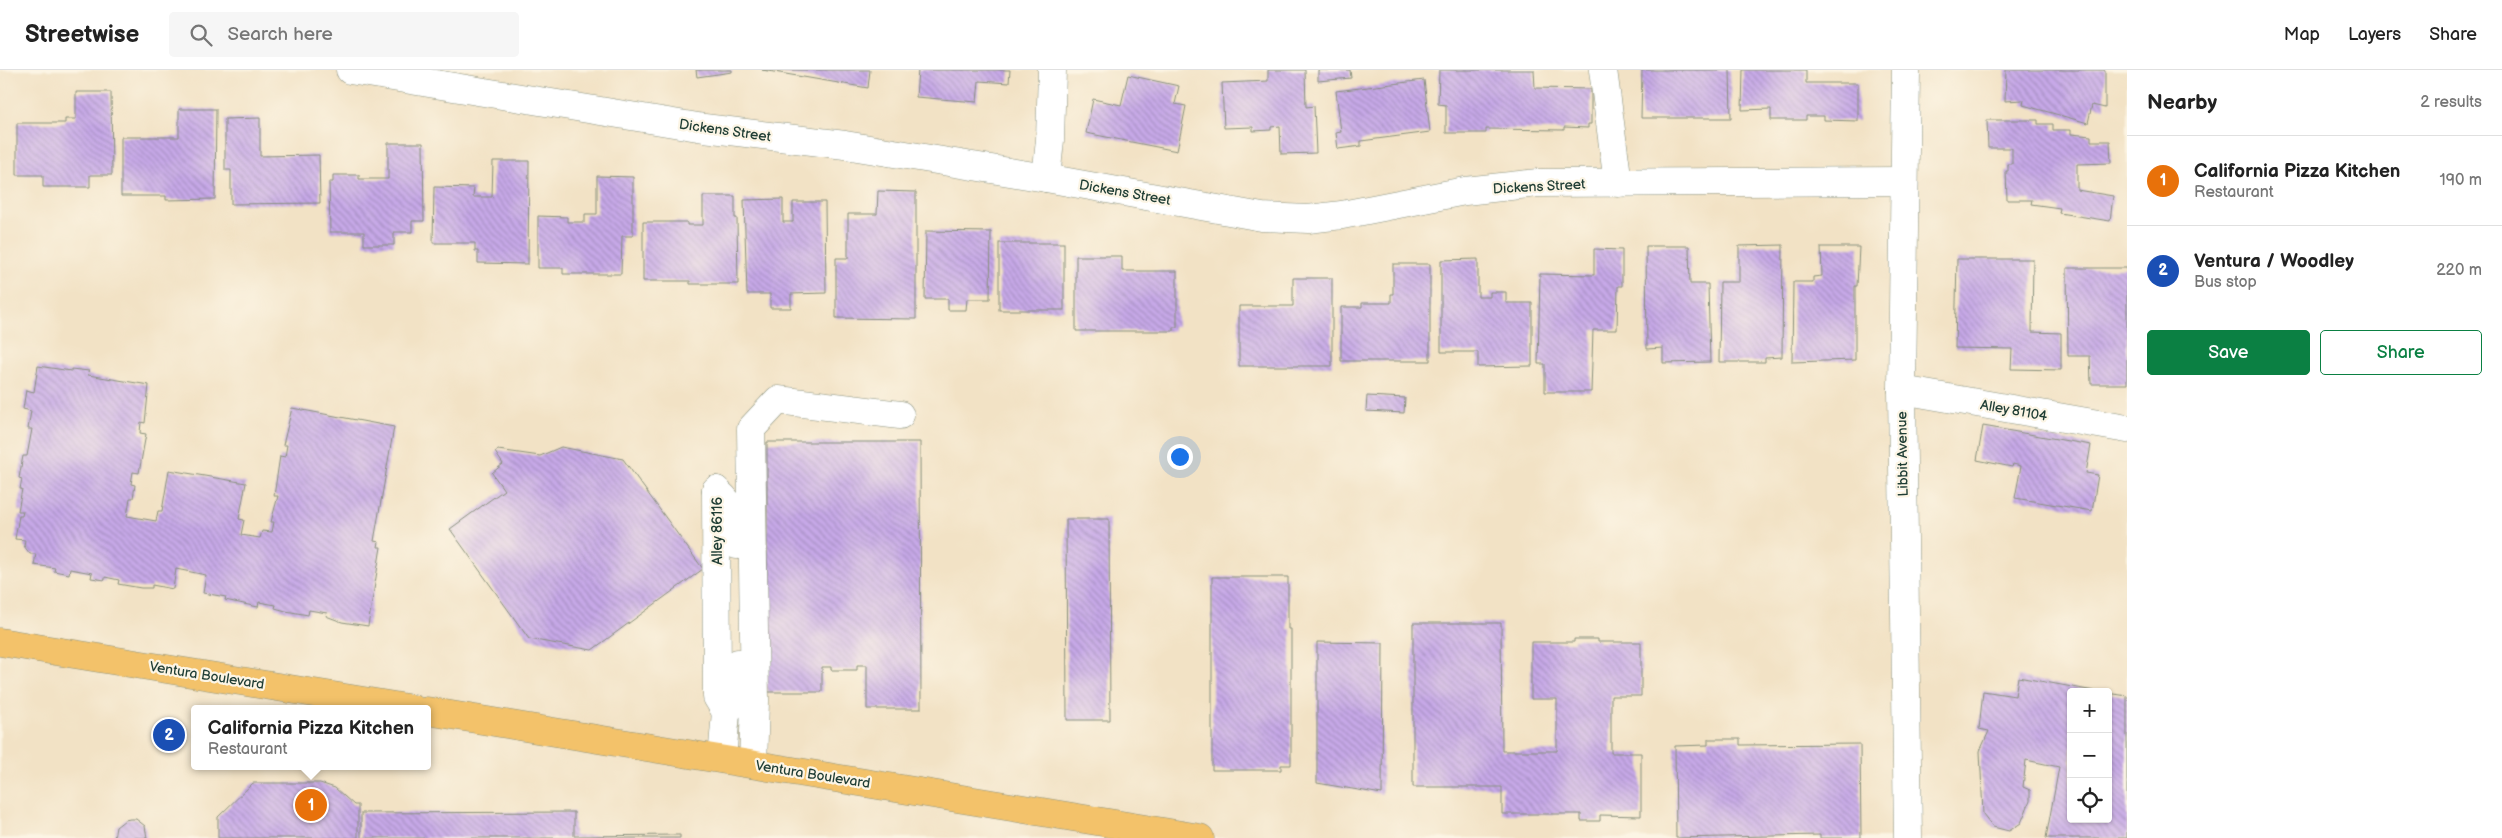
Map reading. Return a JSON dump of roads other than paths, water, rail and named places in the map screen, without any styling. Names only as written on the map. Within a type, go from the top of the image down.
[{"type":"main road","name":"Ventura Boulevard","points":[[0,642],[389,705]]},
{"type":"main road","name":"Ventura Boulevard","points":[[431,712],[753,764],[1164,835],[1200,838]]},
{"type":"street","name":"Dickens Street","points":[[350,70],[704,128],[845,145],[1046,178],[1262,217],[1308,218],[1342,215],[1466,191],[1538,183],[1903,180]]},
{"type":"street","points":[[1046,178],[1050,140],[1052,70]]},
{"type":"street","points":[[1603,70],[1618,183]]},
{"type":"street","name":"Libbit Avenue","points":[[1906,70],[1903,180],[1902,390],[1908,838]]},
{"type":"street","name":"Alley 81104","points":[[1902,390],[2127,429]]},
{"type":"street","points":[[753,764],[756,702],[751,429],[778,400],[900,415]]},
{"type":"street","name":"Alley 86116","points":[[722,759],[726,712],[717,697],[716,490],[730,502],[737,514],[738,699],[726,712]]},
{"type":"place","name":"Ventura / Woodley","points":[[169,735]]},
{"type":"place","name":"California Pizza Kitchen","points":[[311,805]]}]
